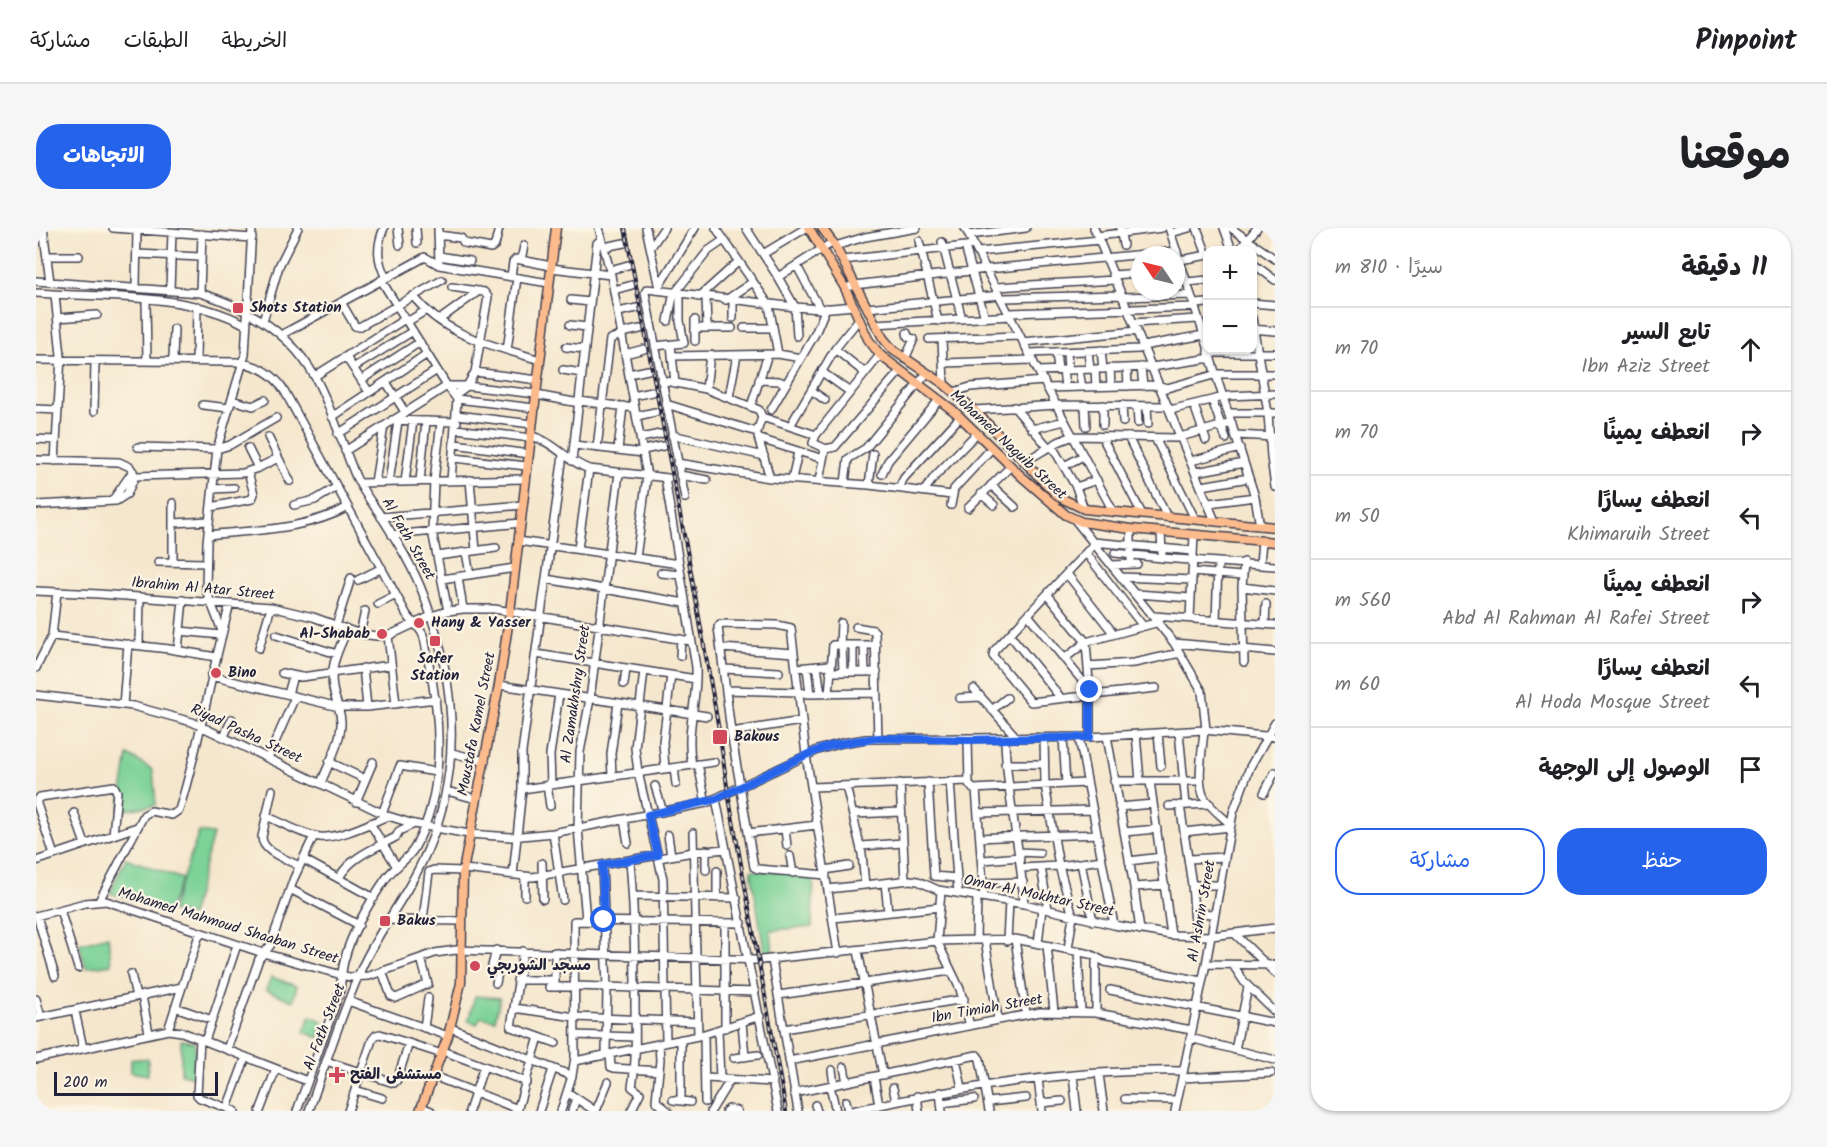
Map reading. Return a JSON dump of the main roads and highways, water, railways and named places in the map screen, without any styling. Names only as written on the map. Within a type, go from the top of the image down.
[{"type":"main road","name":"Moustafa Kamel Street","points":[[420,1109],[450,1032],[461,983],[463,870],[500,685],[556,228]]},
{"type":"main road","name":"Mohamed Naguib Street","points":[[807,228],[845,288],[868,339],[880,355],[960,417],[1057,509],[1075,520],[1131,529],[1275,542]]},
{"type":"main road","name":"Mohamed Naguib Street","points":[[822,228],[843,260],[883,338],[893,350],[954,392],[1059,497],[1084,509],[1275,527]]},
{"type":"main road","points":[[991,446],[999,435]]},
{"type":"main road","points":[[1020,475],[1027,465]]},
{"type":"railway","points":[[625,228],[689,561],[728,793],[786,1111]]},
{"type":"place","name":"Shots Station","points":[[238,308]]},
{"type":"place","name":"Hany & Yasser","points":[[419,623]]},
{"type":"place","name":"Al-Shabab","points":[[382,634]]},
{"type":"place","name":"Safer Station","points":[[435,641]]},
{"type":"place","name":"Bino","points":[[216,673]]},
{"type":"place","name":"Bakous","points":[[720,737]]},
{"type":"place","name":"Bakus","points":[[385,921]]},
{"type":"place","name":"مسجد الشوربجي","points":[[475,966]]},
{"type":"place","name":"مستشفى الفتح","points":[[337,1075]]}]
